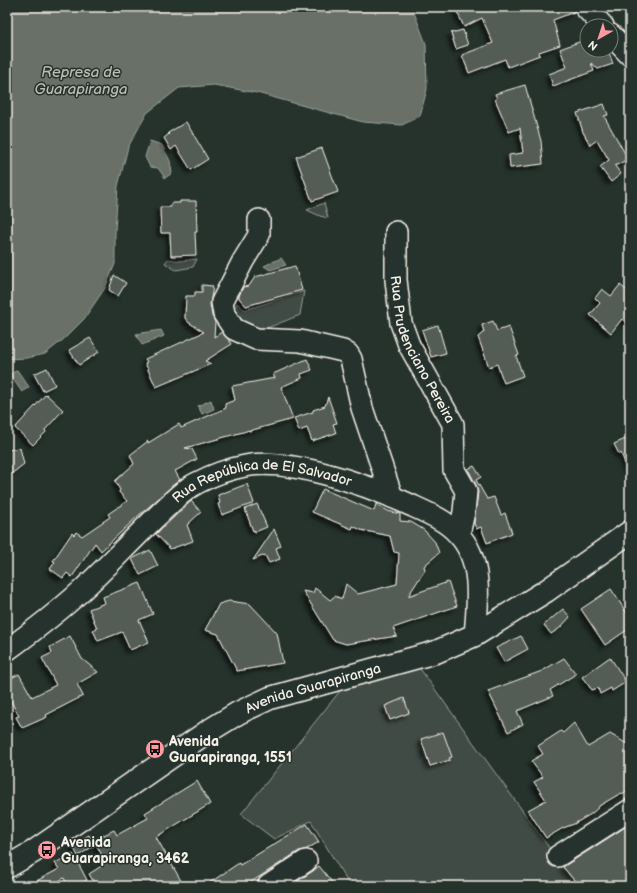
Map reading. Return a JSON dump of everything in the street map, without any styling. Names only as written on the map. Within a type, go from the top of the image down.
[{"type":"main road","name":"Avenida Guarapiranga","points":[[7,867],[33,852],[207,732],[238,713],[270,698],[436,652],[475,635],[546,591],[630,532]]},
{"type":"street","points":[[585,7],[595,18]]},
{"type":"street","points":[[619,43],[630,54]]},
{"type":"street","points":[[259,220],[259,234],[222,302],[224,314],[234,329],[256,339],[300,341],[343,351],[348,354],[351,359],[362,408],[392,497]]},
{"type":"street","name":"Rua Prudenciano Pereira","points":[[396,232],[396,280],[401,323],[409,345],[453,424],[454,470],[466,491],[464,512],[459,534]]},
{"type":"street","name":"Rua República de El Salvador","points":[[7,650],[32,632],[80,592],[173,501],[196,483],[222,472],[247,465],[271,465],[299,468],[328,475],[392,497],[437,519],[459,534],[473,560],[478,583],[475,635]]},
{"type":"street","points":[[558,856],[630,810]]},
{"type":"street","points":[[268,886],[306,861]]},
{"type":"shaded area","points":[[324,203],[328,218],[307,210]]},
{"type":"shaded area","points":[[168,259],[181,261],[197,259],[193,267],[176,270],[165,263]]},
{"type":"shaded area","points":[[304,291],[300,315],[267,328],[243,328],[235,321],[234,309],[237,303],[245,310]]},
{"type":"shaded area","points":[[416,663],[571,878],[565,886],[350,886],[311,821],[274,839],[241,814],[344,686]]},
{"type":"water","name":"Represa de Guarapiranga","points":[[7,7],[412,7],[426,44],[427,89],[420,116],[402,125],[363,122],[257,93],[214,85],[179,88],[147,113],[128,147],[118,186],[115,231],[115,264],[105,288],[84,319],[64,339],[45,354],[27,358],[7,359]]},
{"type":"water","points":[[150,141],[162,145],[170,161],[172,173],[165,178],[158,168],[150,167],[145,157]]},
{"type":"water","points":[[281,258],[286,265],[270,270],[264,266]]},
{"type":"water","points":[[161,330],[164,336],[142,345],[136,334]]},
{"type":"water","points":[[17,370],[29,387],[22,392],[10,375]]},
{"type":"water","points":[[211,400],[214,409],[202,414],[198,406]]},
{"type":"building","points":[[455,7],[573,7],[574,12],[553,20],[560,45],[539,52],[540,55],[508,67],[505,59],[469,73],[462,55],[493,43],[482,18],[464,27]]},
{"type":"building","points":[[463,30],[468,45],[456,49],[451,33]]},
{"type":"building","points":[[579,42],[579,58],[611,58],[613,64],[598,69],[591,63],[594,71],[553,86],[549,74],[567,67],[560,49]]},
{"type":"building","points":[[525,85],[541,141],[543,164],[510,168],[509,155],[523,153],[520,128],[509,132],[495,99],[497,98],[495,94]]},
{"type":"building","points":[[604,104],[608,115],[604,116],[628,159],[615,166],[621,174],[611,182],[600,167],[609,160],[597,140],[590,145],[583,132],[577,113]]},
{"type":"building","points":[[186,122],[208,159],[191,170],[176,146],[171,150],[164,138],[169,134],[168,133]]},
{"type":"building","points":[[322,148],[338,192],[312,201],[296,157]]},
{"type":"building","points":[[180,201],[196,201],[196,255],[171,256],[170,233],[161,233],[160,207],[171,207],[171,203],[180,203]]},
{"type":"building","points":[[295,266],[302,290],[246,306],[239,298],[243,287],[249,286],[255,277]]},
{"type":"building","points":[[114,275],[126,283],[118,296],[109,290]]},
{"type":"building","points":[[202,285],[213,286],[210,304],[212,316],[215,322],[214,337],[222,332],[232,344],[205,361],[211,364],[156,387],[145,363],[147,362],[145,359],[204,332],[188,322],[185,318],[186,296],[195,296],[195,292],[202,292]]},
{"type":"building","points":[[620,285],[630,293],[630,326],[622,319],[611,333],[590,315],[600,303],[595,298],[602,289],[611,296]]},
{"type":"building","points":[[493,321],[497,331],[509,327],[519,355],[516,356],[523,376],[504,383],[497,364],[489,367],[478,337],[484,332],[482,325]]},
{"type":"building","points":[[438,325],[446,353],[431,357],[422,330]]},
{"type":"building","points":[[90,338],[99,352],[79,365],[69,350]]},
{"type":"building","points":[[307,359],[312,370],[301,374],[302,378],[281,387],[293,419],[185,448],[192,449],[197,459],[175,471],[180,480],[137,517],[101,551],[95,543],[72,577],[67,573],[63,578],[50,569],[55,562],[53,561],[72,533],[74,535],[76,532],[82,536],[110,517],[108,514],[127,501],[119,492],[120,490],[115,481],[134,464],[130,455],[148,441],[148,443],[179,424],[181,428],[226,408],[225,404],[235,400],[232,386],[275,378],[273,374]]},
{"type":"building","points":[[47,368],[55,385],[43,391],[34,374]]},
{"type":"building","points":[[46,394],[63,410],[45,430],[46,432],[33,445],[15,428]]},
{"type":"building","points":[[328,397],[337,423],[333,424],[336,433],[312,441],[307,428],[299,431],[294,418],[313,412],[313,410],[325,406]]},
{"type":"building","points":[[630,437],[630,475],[621,453],[619,454],[614,444]]},
{"type":"building","points":[[20,448],[24,464],[10,475],[7,450]]},
{"type":"building","points":[[474,466],[481,477],[476,480],[487,499],[494,497],[501,515],[505,513],[512,533],[487,543],[481,527],[476,529],[474,523],[478,492],[468,469]]},
{"type":"building","points":[[247,484],[254,503],[222,515],[218,504],[220,503],[218,495]]},
{"type":"building","points":[[323,489],[374,511],[376,504],[388,511],[400,514],[400,521],[411,522],[424,530],[435,542],[439,553],[424,566],[425,570],[408,596],[448,582],[457,606],[393,628],[397,636],[346,644],[333,640],[303,591],[313,593],[315,588],[330,600],[335,596],[342,599],[346,584],[358,594],[397,584],[399,553],[394,552],[390,536],[361,530],[353,526],[352,529],[312,512]]},
{"type":"building","points":[[191,501],[201,512],[187,525],[193,541],[170,549],[156,534]]},
{"type":"building","points":[[257,504],[267,527],[255,532],[255,530],[253,531],[245,509]]},
{"type":"building","points":[[274,529],[281,546],[276,548],[280,559],[269,563],[265,555],[253,560]]},
{"type":"building","points":[[150,550],[158,566],[140,575],[132,559]]},
{"type":"building","points":[[140,583],[153,614],[139,620],[149,642],[130,650],[122,632],[98,641],[93,630],[97,628],[89,609],[105,603],[103,597]]},
{"type":"building","points":[[611,589],[630,618],[630,628],[605,645],[581,609]]},
{"type":"building","points":[[229,601],[250,604],[277,633],[283,663],[237,671],[218,634],[205,630],[219,604]]},
{"type":"building","points":[[563,609],[570,617],[560,628],[551,634],[544,625]]},
{"type":"building","points":[[70,636],[82,659],[98,672],[77,684],[83,696],[46,715],[47,717],[22,728],[16,717],[19,716],[7,694],[7,680],[19,674],[32,697],[56,685],[42,658],[52,653],[50,647]]},
{"type":"building","points":[[521,636],[528,649],[504,662],[496,648]]},
{"type":"building","points":[[610,657],[626,682],[612,691],[611,688],[600,694],[598,688],[592,690],[582,677]]},
{"type":"building","points":[[564,658],[576,674],[550,690],[553,696],[517,711],[523,724],[508,732],[488,691],[542,671]]},
{"type":"building","points":[[404,698],[409,713],[390,720],[385,706]]},
{"type":"building","points":[[574,723],[588,747],[610,734],[629,745],[630,789],[599,806],[591,814],[574,824],[563,828],[546,838],[528,810],[546,800],[534,782],[543,777],[531,761],[543,754],[538,746],[561,731],[563,733]]},
{"type":"building","points":[[443,732],[452,757],[449,758],[450,760],[430,766],[421,739]]},
{"type":"building","points":[[197,781],[210,804],[156,837],[184,886],[96,886],[89,874],[106,863],[94,840],[114,830],[117,835],[148,818],[145,813]]},
{"type":"building","points":[[307,824],[319,842],[307,849],[299,851],[245,886],[205,886],[239,863],[240,865]]},
{"type":"building","points":[[630,824],[630,886],[579,886],[563,867]]},
{"type":"building","points":[[89,835],[95,845],[78,856],[72,845]]},
{"type":"building","points":[[73,854],[87,880],[76,886],[68,886],[64,878],[50,886],[27,886],[59,869],[55,863]]},
{"type":"building","points":[[319,866],[335,886],[290,886],[313,871]]},
{"type":"place","name":"Avenida Guarapiranga, 1551","points":[[155,749]]},
{"type":"place","name":"Avenida Guarapiranga, 3462","points":[[47,850]]}]
